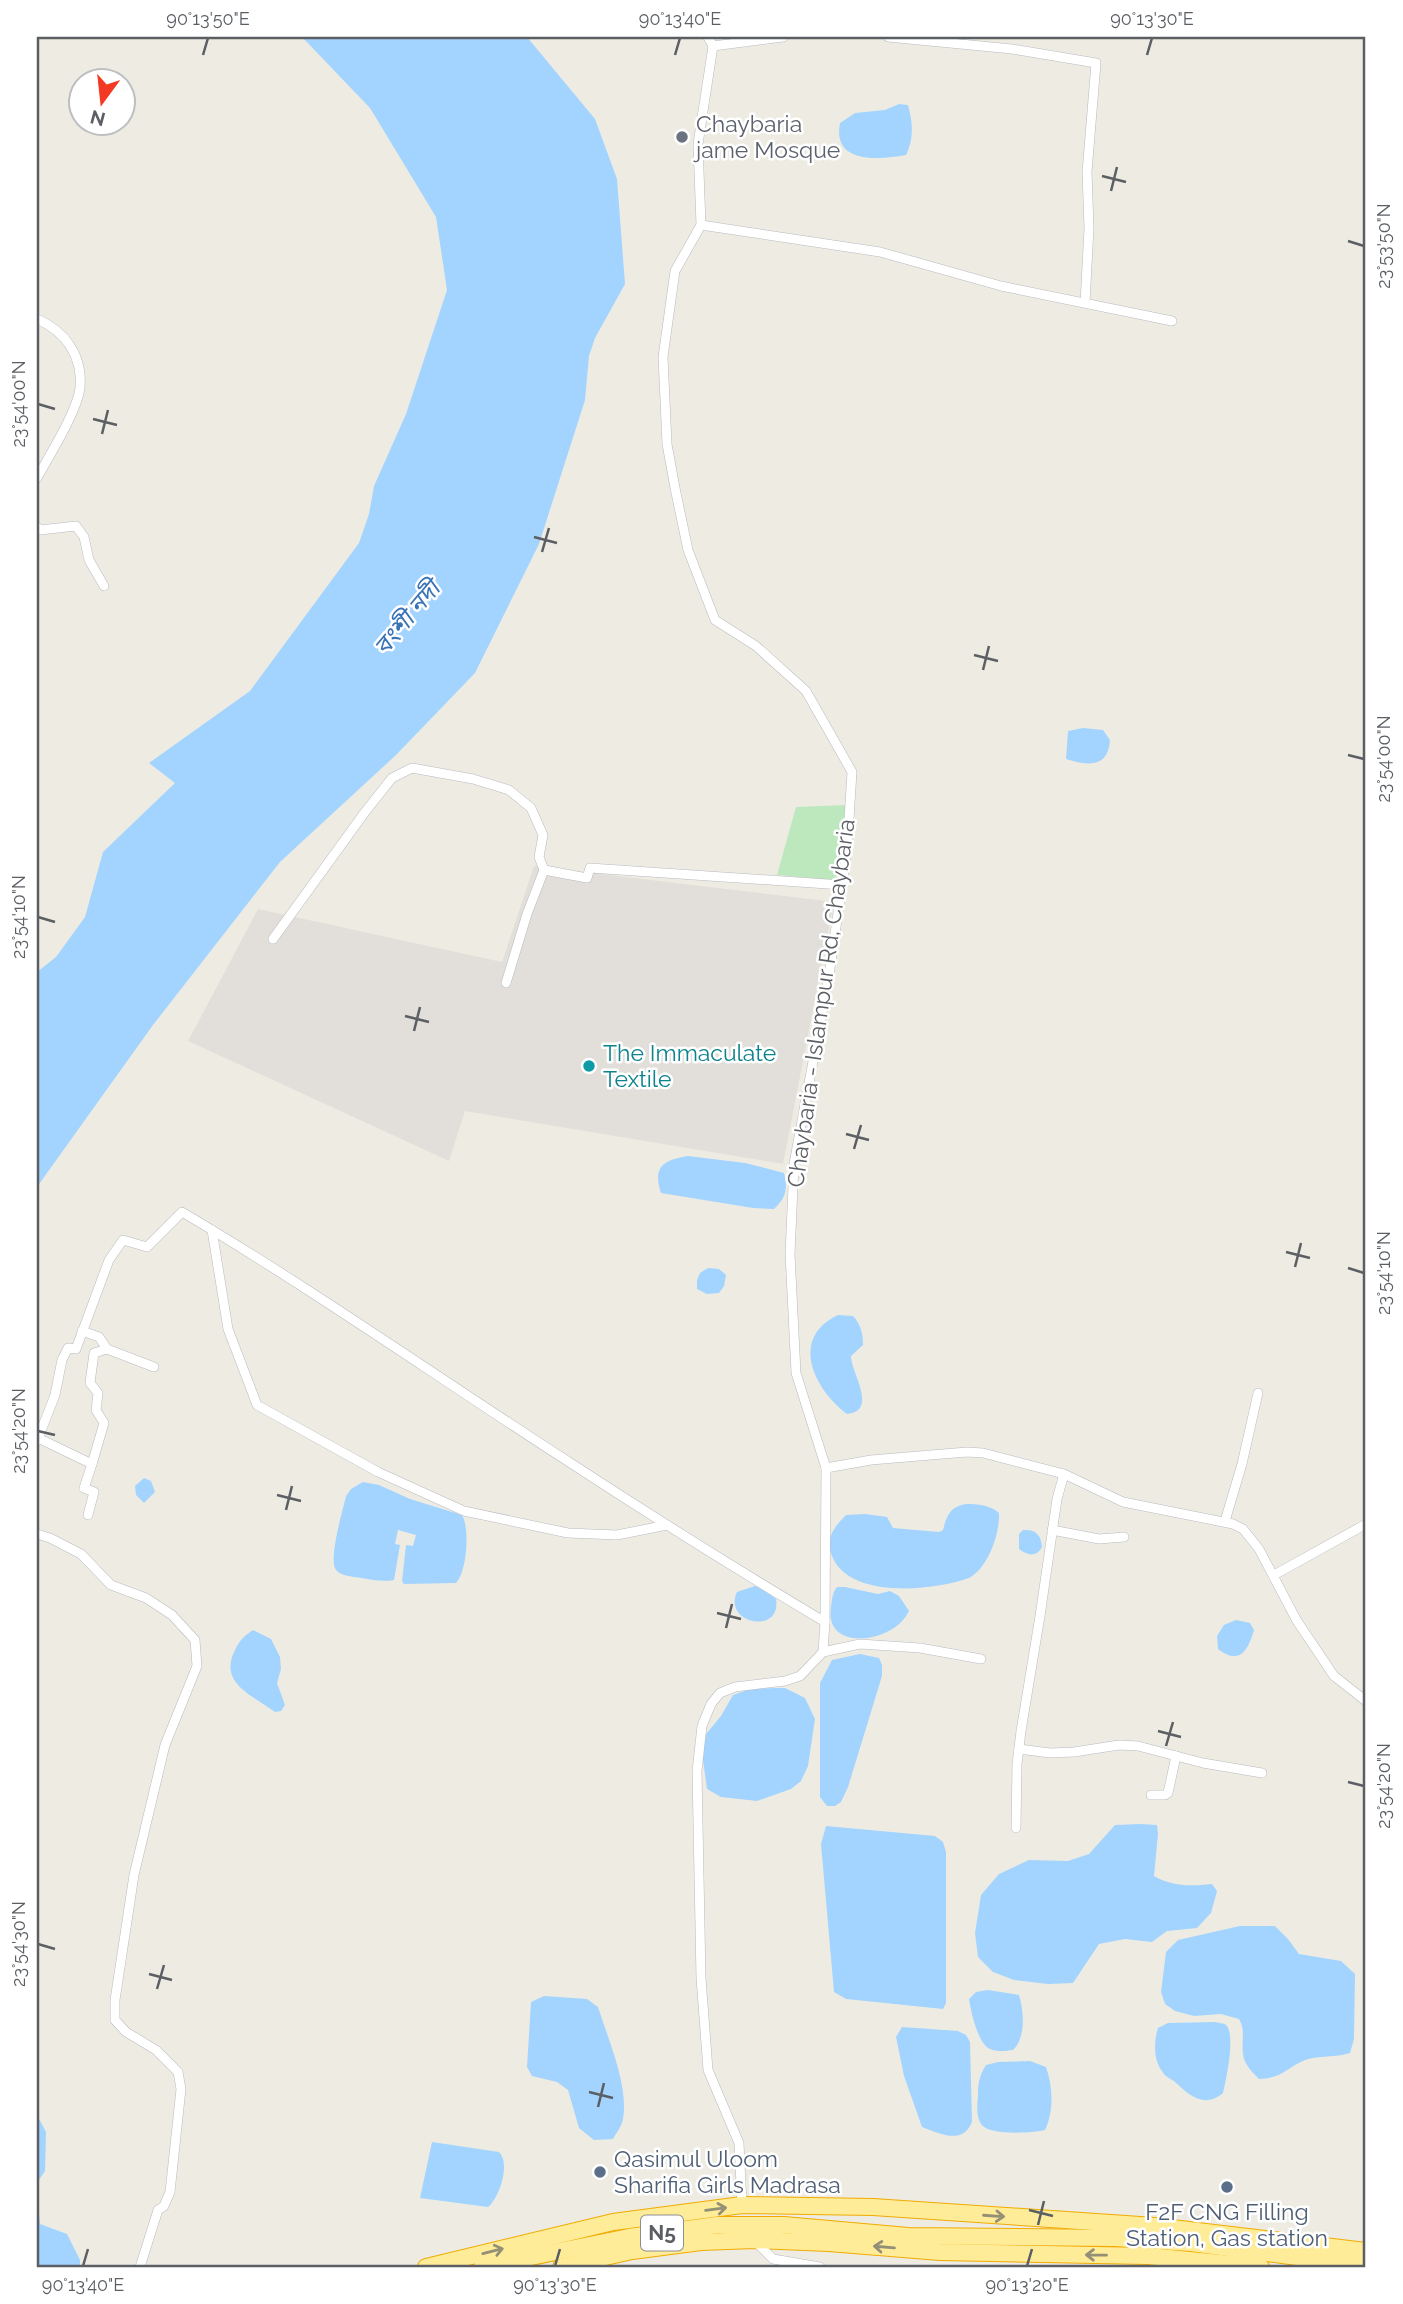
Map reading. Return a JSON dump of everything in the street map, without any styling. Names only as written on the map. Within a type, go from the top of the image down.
[{"type":"highway","name":"N5","points":[[426,2267],[613,2222],[741,2205],[873,2207],[1155,2226],[1366,2251]]},
{"type":"highway","name":"N5","points":[[482,2267],[629,2237],[717,2225],[784,2225],[844,2230],[941,2244],[1148,2256],[1261,2267]]},
{"type":"highway","name":"N5","points":[[561,2267],[632,2251],[701,2242],[754,2240],[941,2244],[1115,2238],[1265,2251],[1366,2266]]},
{"type":"street","points":[[708,37],[713,46],[698,144],[701,225],[880,251],[1001,286],[1172,321]]},
{"type":"street","points":[[713,46],[783,37]]},
{"type":"street","points":[[888,37],[997,47],[1096,63],[1087,172],[1089,228],[1085,303]]},
{"type":"street","points":[[997,47],[999,37]]},
{"type":"street","name":"Chaybaria - Islampur Rd, Chaybaria","points":[[701,225],[675,271],[663,357],[667,444],[688,550],[715,620],[756,646],[806,691],[852,772],[847,850],[829,975],[794,1164],[790,1254],[796,1373],[826,1468],[823,1652]]},
{"type":"street","points":[[37,319],[55,326],[76,353],[80,389],[67,423],[37,478]]},
{"type":"street","points":[[37,527],[40,530],[76,526],[84,537],[89,560],[104,586]]},
{"type":"street","points":[[273,939],[393,778],[412,768],[473,779],[509,790],[531,808],[543,835],[539,857],[544,870],[506,983]]},
{"type":"street","points":[[544,870],[587,878],[590,867],[842,886]]},
{"type":"street","points":[[92,1464],[37,1440],[55,1395],[62,1360],[68,1348],[76,1349],[109,1260],[123,1240],[147,1247],[182,1212],[667,1525],[825,1622]]},
{"type":"street","points":[[212,1230],[228,1329],[257,1405],[377,1472],[464,1511],[568,1533],[617,1535],[667,1525]]},
{"type":"street","points":[[82,1331],[99,1337],[107,1349],[154,1367]]},
{"type":"street","points":[[88,1515],[94,1492],[84,1488],[104,1423],[96,1410],[98,1393],[90,1383],[94,1353],[107,1349]]},
{"type":"street","points":[[1225,1521],[1242,1464],[1258,1393]]},
{"type":"street","points":[[826,1468],[871,1460],[983,1453],[1065,1474],[1122,1502],[1225,1521],[1243,1529],[1259,1549],[1297,1621],[1335,1676],[1366,1701]]},
{"type":"street","points":[[1016,1828],[1019,1749],[1057,1499],[1065,1474]]},
{"type":"street","points":[[1274,1574],[1366,1524]]},
{"type":"street","points":[[1052,1530],[1099,1539],[1124,1537]]},
{"type":"street","points":[[37,1534],[81,1554],[111,1585],[146,1598],[172,1615],[195,1640],[197,1666],[165,1745],[134,1875],[115,2000],[115,2020],[126,2032],[156,2050],[178,2072],[181,2089],[170,2192],[164,2206],[158,2210],[141,2267]]},
{"type":"street","points":[[741,2205],[739,2143],[708,2070],[702,1991],[696,1771],[702,1726],[711,1704],[720,1693],[735,1686],[785,1681],[800,1676],[823,1652],[860,1644],[894,1645],[981,1659]]},
{"type":"street","points":[[1019,1749],[1050,1753],[1132,1745],[1203,1763],[1262,1773]]},
{"type":"street","points":[[1151,1795],[1168,1793],[1176,1756]]},
{"type":"street","points":[[754,2240],[773,2259],[820,2267]]},
{"type":"shaded area","points":[[534,866],[834,902],[783,1164],[465,1111],[449,1161],[188,1041],[258,909],[502,962]]},
{"type":"green space","points":[[847,805],[836,880],[777,875],[796,807]]},
{"type":"water","name":"বংশী নদী","points":[[302,37],[527,37],[595,119],[617,179],[625,284],[595,338],[589,356],[585,400],[539,544],[475,673],[396,755],[280,862],[153,1025],[37,1187],[37,972],[56,957],[85,917],[103,852],[175,783],[149,763],[250,691],[359,543],[369,514],[374,486],[406,414],[447,290],[436,217],[370,108]]},
{"type":"water","points":[[899,104],[908,105],[911,118],[912,131],[906,155],[871,158],[850,152],[843,146],[839,136],[840,123],[855,113],[885,110]]},
{"type":"water","points":[[1083,728],[1103,730],[1110,740],[1105,756],[1096,763],[1066,759],[1068,731]]},
{"type":"water","points":[[688,1156],[745,1163],[784,1173],[786,1189],[783,1197],[774,1209],[661,1193],[659,1170],[667,1162]]},
{"type":"water","points":[[708,1268],[719,1269],[726,1275],[724,1286],[719,1293],[707,1294],[697,1289],[700,1273]]},
{"type":"water","points":[[838,1315],[853,1316],[863,1337],[863,1345],[851,1356],[861,1390],[861,1406],[847,1414],[825,1391],[812,1364],[814,1337],[823,1325]]},
{"type":"water","points":[[144,1478],[151,1481],[155,1492],[144,1503],[136,1495],[135,1486]]},
{"type":"water","points":[[363,1482],[379,1485],[410,1499],[462,1515],[466,1530],[466,1550],[463,1570],[456,1583],[404,1584],[402,1581],[406,1545],[413,1546],[416,1535],[398,1530],[395,1544],[400,1545],[394,1580],[352,1577],[336,1570],[335,1545],[346,1496],[351,1489]]},
{"type":"water","points":[[966,1504],[992,1508],[999,1513],[992,1550],[982,1567],[969,1578],[953,1583],[913,1588],[871,1585],[853,1579],[839,1568],[831,1553],[833,1532],[846,1515],[887,1517],[893,1528],[939,1532],[943,1530],[953,1510]]},
{"type":"water","points":[[1023,1530],[1039,1536],[1042,1547],[1037,1553],[1028,1554],[1019,1549],[1019,1534]]},
{"type":"water","points":[[755,1586],[776,1599],[775,1611],[770,1618],[762,1621],[744,1618],[735,1603],[737,1592]]},
{"type":"water","points":[[837,1587],[878,1594],[890,1591],[899,1596],[909,1611],[890,1631],[876,1636],[849,1637],[838,1632],[832,1622],[832,1599]]},
{"type":"water","points":[[1236,1620],[1250,1623],[1254,1630],[1246,1649],[1237,1656],[1232,1656],[1218,1649],[1217,1636],[1224,1625]]},
{"type":"water","points":[[253,1630],[271,1639],[280,1657],[281,1669],[277,1683],[285,1705],[281,1711],[275,1712],[248,1694],[234,1680],[231,1661],[243,1638]]},
{"type":"water","points":[[860,1654],[879,1658],[882,1676],[848,1787],[841,1802],[835,1806],[827,1806],[820,1797],[820,1683],[832,1660]]},
{"type":"water","points":[[785,1688],[805,1698],[815,1719],[808,1766],[801,1781],[791,1789],[757,1801],[721,1797],[707,1789],[702,1753],[706,1734],[733,1695],[750,1689]]},
{"type":"water","points":[[1115,1825],[1157,1825],[1154,1876],[1182,1885],[1212,1884],[1217,1891],[1211,1913],[1197,1928],[1167,1931],[1152,1942],[1125,1939],[1099,1944],[1073,1983],[1048,1984],[1014,1980],[993,1972],[978,1957],[975,1933],[981,1895],[999,1874],[1029,1860],[1068,1861],[1089,1854]]},
{"type":"water","points":[[826,1826],[935,1836],[943,1842],[946,1852],[946,2003],[943,2009],[846,1999],[834,1992],[821,1844]]},
{"type":"water","points":[[1240,1926],[1275,1926],[1299,1954],[1341,1961],[1355,1974],[1354,2039],[1350,2053],[1305,2060],[1279,2075],[1259,2079],[1244,2058],[1243,2032],[1239,2019],[1221,2014],[1194,2016],[1175,2011],[1165,2004],[1161,1992],[1166,1952],[1178,1940]]},
{"type":"water","points":[[988,1990],[1019,1995],[1023,2016],[1022,2032],[1013,2050],[990,2049],[979,2034],[969,1999],[976,1992]]},
{"type":"water","points":[[544,1996],[587,1999],[598,2007],[623,2092],[623,2119],[613,2139],[594,2140],[579,2128],[568,2090],[557,2082],[532,2076],[527,2067],[531,2002]]},
{"type":"water","points":[[1168,2023],[1225,2024],[1229,2030],[1228,2069],[1223,2093],[1216,2098],[1203,2100],[1191,2095],[1163,2073],[1156,2056],[1156,2039],[1158,2028]]},
{"type":"water","points":[[902,2027],[958,2031],[966,2035],[970,2042],[972,2122],[963,2133],[950,2136],[922,2127],[904,2076],[896,2037]]},
{"type":"water","points":[[1030,2061],[1046,2067],[1050,2083],[1052,2099],[1045,2130],[1011,2133],[986,2128],[979,2121],[977,2107],[979,2080],[986,2065]]},
{"type":"water","points":[[37,2115],[46,2132],[45,2171],[37,2183]]},
{"type":"water","points":[[432,2142],[499,2152],[504,2172],[496,2196],[488,2207],[420,2198]]},
{"type":"water","points":[[37,2194],[40,2224],[67,2234],[80,2260],[80,2267],[37,2267]]},
{"type":"place","name":"Chaybaria jame Mosque","points":[[682,137]]},
{"type":"place","name":"The Immaculate Textile","points":[[589,1066]]},
{"type":"place","name":"Qasimul Uloom Sharifia Girls Madrasa","points":[[600,2172]]},
{"type":"place","name":"F2F CNG Filling Station, Gas station","points":[[1227,2187]]}]
